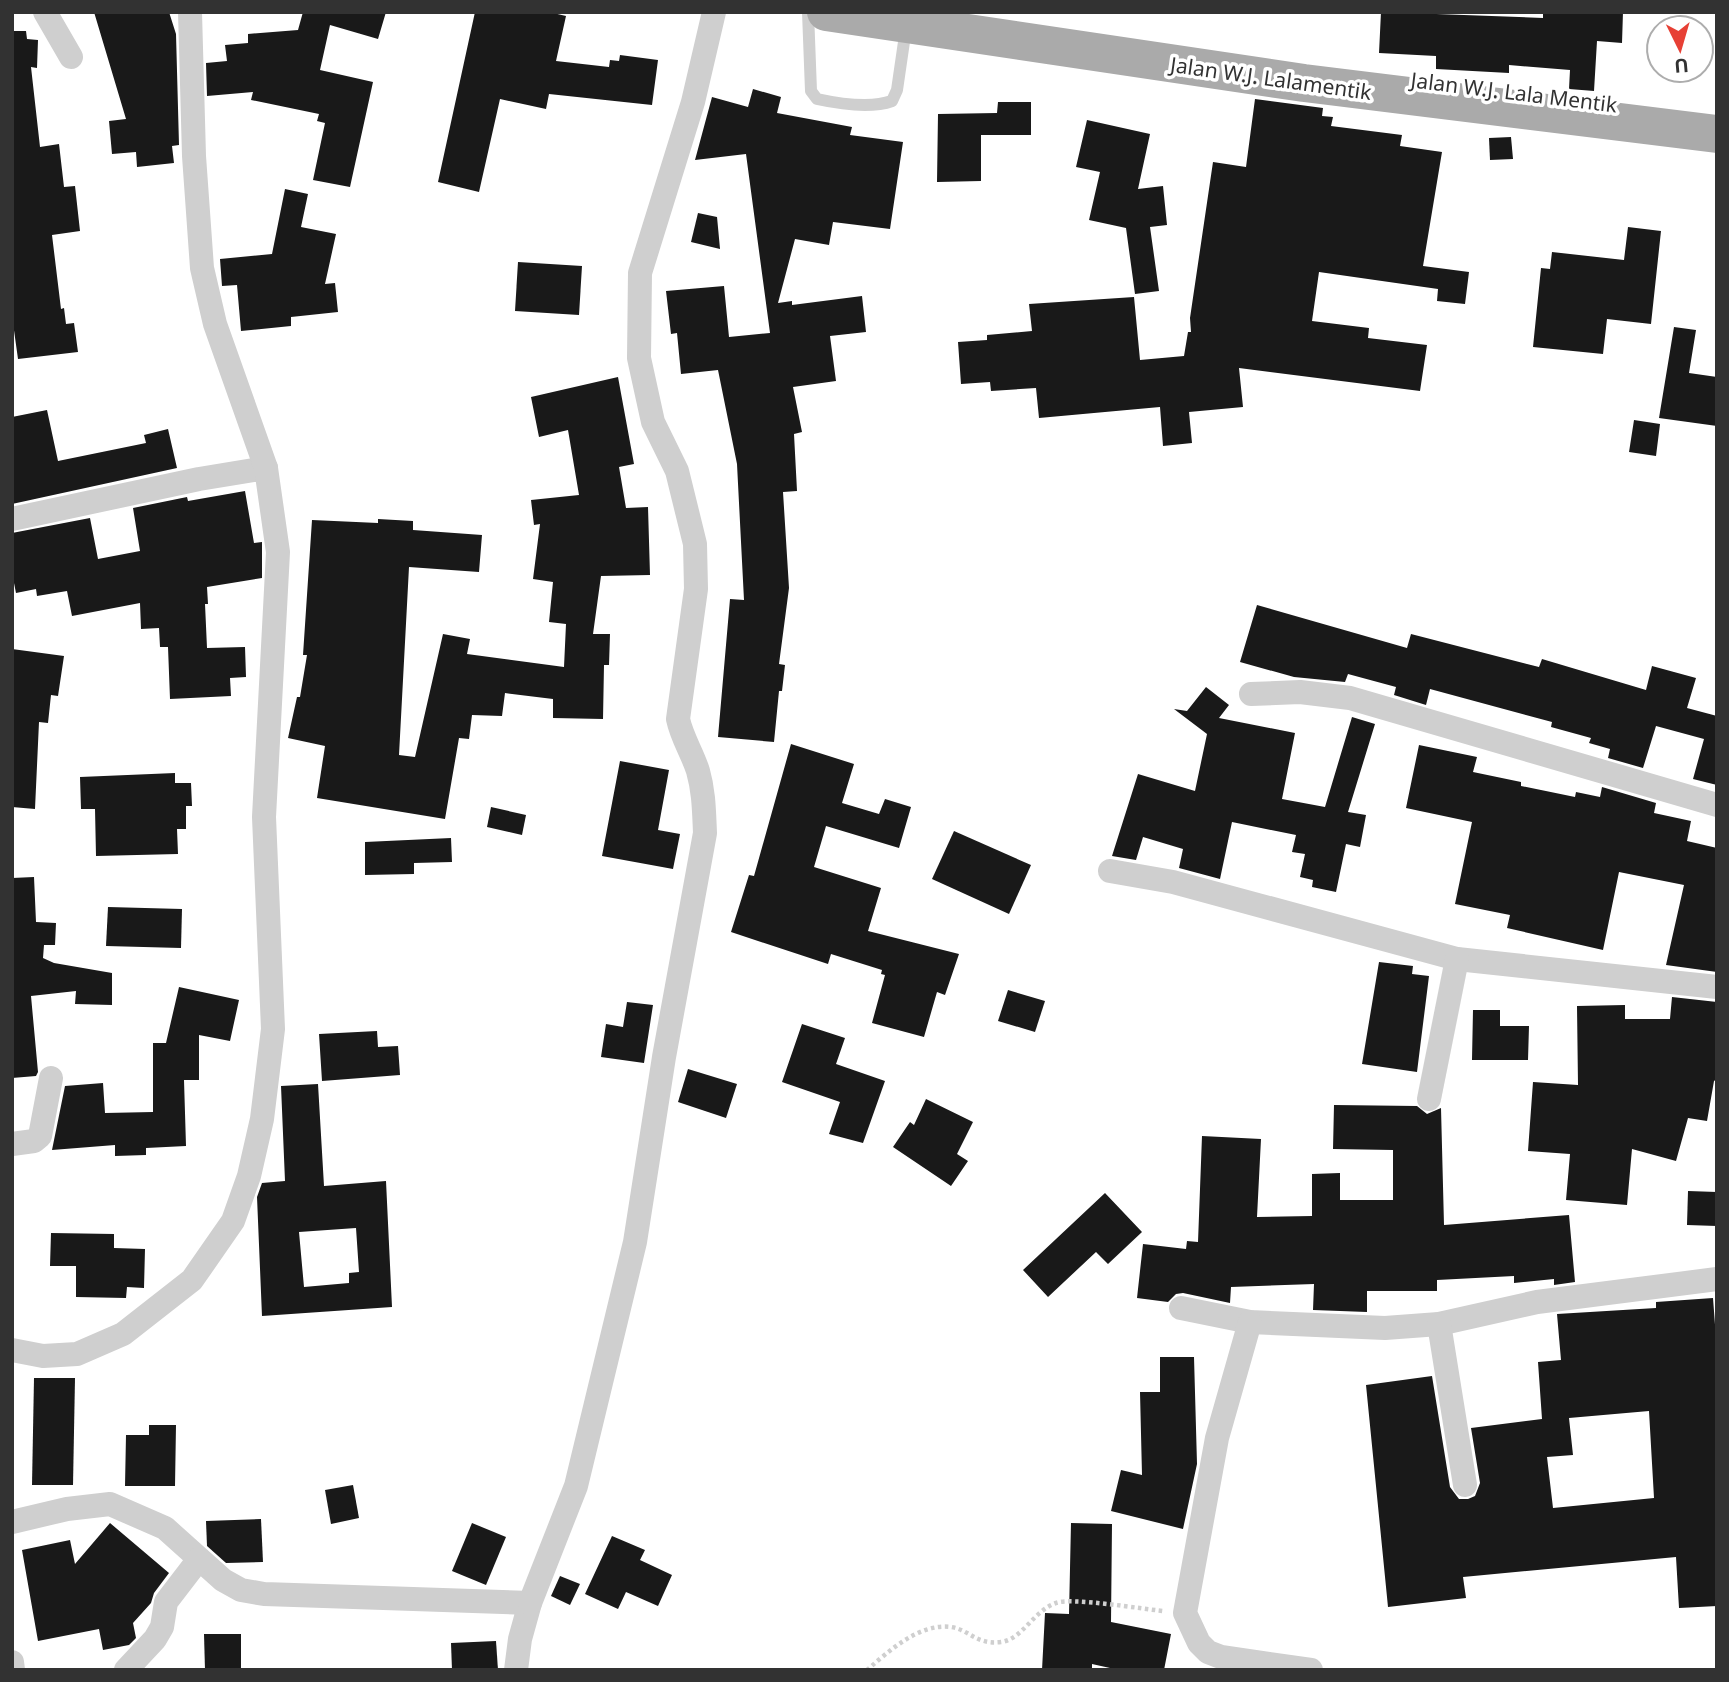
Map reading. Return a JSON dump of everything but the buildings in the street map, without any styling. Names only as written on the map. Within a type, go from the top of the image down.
[{"type":"main road","name":"Jalan W.J. Lalamentik","points":[[826,12],[904,17],[1317,85],[1717,134]]},
{"type":"main road","name":"Jalan W.J. Lala Mentik","points":[[904,17],[1717,115]]},
{"type":"street","points":[[45,12],[71,57]]},
{"type":"street","points":[[12,1350],[43,1356],[77,1354],[123,1335],[192,1280],[233,1220],[249,1176],[262,1118],[273,1029],[264,817],[278,552],[266,468],[215,324],[202,268],[194,156],[190,12]]},
{"type":"street","points":[[516,1670],[520,1639],[530,1603],[576,1486],[635,1242],[664,1057],[705,833],[704,796],[698,770],[681,737],[678,719],[696,589],[695,544],[677,471],[653,422],[639,358],[638,322],[640,274],[693,102],[714,12]]},
{"type":"street","points":[[12,519],[199,479],[266,468]]},
{"type":"street","points":[[1251,694],[1300,692],[1350,698],[1717,805]]},
{"type":"street","points":[[1110,871],[1173,882],[1457,959],[1717,987]]},
{"type":"street","points":[[1429,1100],[1457,959]]},
{"type":"street","points":[[12,1144],[34,1141],[40,1136],[51,1078]]},
{"type":"street","points":[[1181,1308],[1250,1322],[1385,1328],[1439,1324],[1537,1302],[1717,1279]]},
{"type":"street","points":[[1250,1322],[1217,1438],[1185,1613],[1199,1643],[1221,1657],[1311,1670]]},
{"type":"street","points":[[1439,1324],[1465,1485]]},
{"type":"street","points":[[12,1522],[67,1509],[110,1504],[164,1528],[223,1580],[241,1590],[264,1594],[530,1603]]},
{"type":"street","points":[[126,1670],[155,1639],[162,1627],[166,1602],[199,1559]]},
{"type":"street","points":[[12,1661],[13,1670]]},
{"type":"lane","points":[[808,12],[811,91],[817,99],[880,106],[892,101],[897,90],[904,17]]},
{"type":"path","points":[[867,1670],[919,1631],[951,1627],[981,1643],[1003,1642],[1018,1635],[1034,1615],[1058,1601],[1185,1613]]}]
